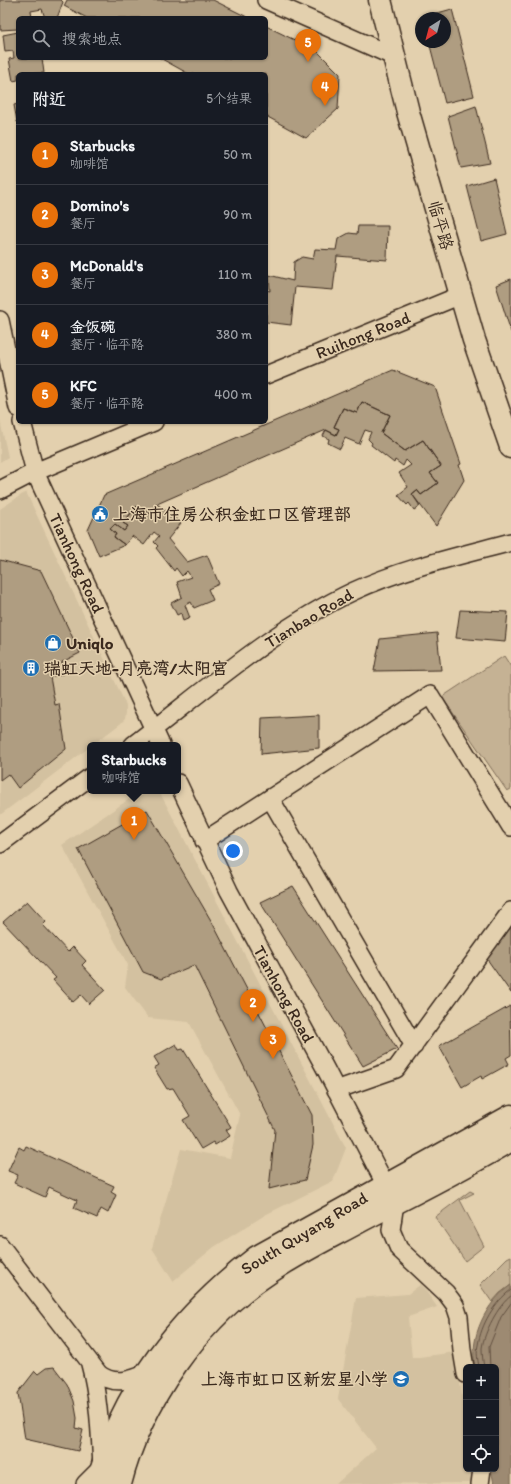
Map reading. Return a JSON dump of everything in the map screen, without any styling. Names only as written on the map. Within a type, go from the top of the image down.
[{"type":"main road","name":"临平路","points":[[380,0],[408,112],[474,340],[511,447]]},
{"type":"main road","name":"South Quyang Road","points":[[120,1484],[135,1437],[149,1406],[173,1369],[212,1322],[233,1300],[269,1272],[311,1248],[390,1194],[511,1116]]},
{"type":"main road","name":"South Quyang Road","points":[[100,1475],[114,1433],[125,1409],[147,1373],[176,1334],[226,1281],[257,1258],[390,1194],[511,1140]]},
{"type":"street","points":[[266,0],[395,57]]},
{"type":"street","name":"Ruihong Road","points":[[268,374],[461,295]]},
{"type":"street","points":[[0,320],[16,398]]},
{"type":"street","name":"Tianhong Road","points":[[23,424],[35,472],[160,742]]},
{"type":"street","points":[[0,490],[35,472],[149,424]]},
{"type":"street","name":"Tianbao Road","points":[[136,742],[260,647],[318,610],[356,590],[405,572],[511,542]]},
{"type":"street","points":[[204,841],[430,695],[511,827]]},
{"type":"street","points":[[0,844],[87,779]]},
{"type":"street","name":"Tianhong Road","points":[[181,790],[204,841],[264,958],[336,1090],[390,1194]]},
{"type":"street","points":[[270,798],[414,1046]]},
{"type":"street","points":[[336,1090],[396,1070],[511,911]]},
{"type":"street","points":[[390,1194],[391,1230],[399,1249],[446,1293],[455,1305],[459,1317],[465,1364]]},
{"type":"street","points":[[0,1245],[90,1363],[102,1376],[119,1381],[132,1380],[147,1373]]},
{"type":"street","points":[[85,1484],[100,1475],[98,1408],[90,1363]]},
{"type":"street","points":[[480,1484],[482,1472]]},
{"type":"shaded area","points":[[0,420],[8,457],[0,462]]},
{"type":"shaded area","points":[[26,492],[126,705],[126,713],[125,719],[120,724],[96,742],[87,742],[87,749],[0,815],[0,509]]},
{"type":"shaded area","points":[[504,656],[511,667],[511,789],[507,791],[442,697]]},
{"type":"shaded area","points":[[137,794],[161,794],[346,1148],[333,1181],[265,1215],[214,1247],[173,1281],[152,1248],[181,1149],[230,1158],[240,1115],[189,1022],[148,1018],[125,987],[128,965],[62,845]]},
{"type":"shaded area","points":[[470,1191],[474,1193],[460,1200],[484,1246],[465,1261],[435,1217]]},
{"type":"shaded area","points":[[511,1256],[511,1285],[500,1293],[492,1302],[480,1285],[507,1258]]},
{"type":"shaded area","name":"上海市虹口区新宏星小学","points":[[421,1284],[437,1307],[408,1317],[412,1358],[456,1352],[463,1405],[463,1472],[471,1472],[473,1483],[336,1484],[376,1448],[338,1399],[356,1298],[408,1294]]},
{"type":"water","points":[[511,1285],[511,1484],[494,1484],[492,1472],[499,1472],[499,1364],[475,1364],[474,1356],[477,1332],[481,1321],[494,1301]]},
{"type":"building","points":[[0,0],[61,0],[63,2],[58,16],[44,16],[42,9],[31,11],[32,16],[16,16],[16,29],[0,30]]},
{"type":"building","points":[[67,0],[213,0],[245,16],[83,16],[64,6]]},
{"type":"building","points":[[452,9],[474,96],[445,103],[431,48],[451,48],[451,12],[441,12]]},
{"type":"building","points":[[268,27],[317,51],[340,74],[338,109],[306,138],[268,117],[268,72],[185,72],[164,60],[268,60]]},
{"type":"building","points":[[16,32],[16,60],[42,60],[44,72],[16,72],[16,80],[13,81],[9,59],[14,58],[13,51],[5,52],[3,35]]},
{"type":"building","points":[[16,104],[16,116],[14,105]]},
{"type":"building","points":[[476,106],[490,163],[461,168],[448,116]]},
{"type":"building","points":[[494,178],[507,234],[481,241],[467,186]]},
{"type":"building","points":[[358,226],[388,226],[387,260],[337,256],[333,290],[295,287],[291,325],[268,322],[268,290],[270,291],[269,275],[293,281],[294,262],[302,257],[313,259],[315,249],[336,250],[338,239],[349,233],[357,234]]},
{"type":"building","points":[[511,279],[511,332],[496,285]]},
{"type":"building","points":[[393,370],[435,387],[461,464],[459,465],[464,480],[436,526],[412,494],[417,490],[421,495],[438,483],[430,473],[441,466],[423,440],[405,451],[381,433],[390,415],[362,402],[357,413],[343,408],[334,427],[339,429],[336,435],[326,430],[157,504],[149,514],[137,506],[123,523],[128,526],[124,531],[115,524],[110,529],[116,534],[114,537],[125,545],[99,556],[88,530],[104,495]]},
{"type":"building","points":[[362,402],[390,415],[381,433],[405,451],[423,440],[441,466],[430,473],[438,483],[421,495],[417,490],[412,494],[420,506],[414,510],[409,503],[407,505],[398,495],[408,487],[399,473],[411,465],[406,460],[403,466],[395,460],[394,463],[371,445],[372,443],[368,439],[371,432],[365,430],[359,444],[345,438],[340,449],[328,443],[329,439],[323,436],[326,430],[336,435],[339,429],[334,427],[343,408],[357,413]]},
{"type":"building","points":[[157,504],[181,523],[168,539],[187,562],[207,555],[219,584],[208,589],[213,600],[194,608],[191,602],[185,605],[190,618],[183,621],[181,613],[177,615],[171,603],[182,597],[177,582],[191,577],[187,571],[182,576],[176,568],[174,571],[156,548],[158,546],[154,542],[159,536],[154,532],[144,545],[132,536],[125,545],[114,537],[116,534],[110,529],[115,524],[124,531],[128,526],[123,523],[137,506],[149,514]]},
{"type":"building","name":"瑞虹天地-月亮湾/太阳宫","points":[[0,560],[41,571],[80,653],[62,662],[63,674],[50,677],[55,705],[59,704],[66,749],[18,788],[8,774],[0,780]]},
{"type":"building","points":[[460,610],[508,612],[505,642],[456,638]]},
{"type":"building","points":[[437,633],[441,670],[374,671],[380,639]]},
{"type":"building","points":[[319,715],[319,748],[261,754],[262,718]]},
{"type":"building","points":[[147,810],[213,924],[312,1115],[313,1145],[305,1180],[269,1189],[275,1130],[194,965],[161,979],[143,972],[78,849]]},
{"type":"building","points":[[293,886],[397,1049],[363,1066],[260,902]]},
{"type":"building","points":[[27,901],[46,922],[43,925],[68,952],[73,947],[86,961],[82,965],[105,990],[89,1004],[81,995],[73,1002],[53,980],[56,978],[3,922]]},
{"type":"building","points":[[511,925],[511,993],[482,952]]},
{"type":"building","points":[[510,1006],[511,1055],[506,1058],[509,1064],[482,1079],[481,1076],[462,1087],[439,1046]]},
{"type":"building","points":[[176,1044],[179,1050],[183,1049],[231,1127],[226,1130],[230,1136],[215,1145],[213,1142],[201,1149],[183,1120],[190,1116],[173,1088],[167,1089],[154,1068],[159,1065],[154,1057]]},
{"type":"building","points":[[26,1146],[114,1186],[111,1192],[116,1195],[108,1213],[101,1209],[97,1218],[74,1208],[77,1200],[49,1187],[45,1197],[14,1183],[18,1175],[8,1171],[19,1147],[24,1150]]},
{"type":"building","points":[[54,1367],[67,1384],[74,1401],[77,1418],[76,1428],[83,1430],[78,1451],[25,1439],[18,1393],[35,1371],[38,1374],[46,1368]]},
{"type":"place","name":"KFC","points":[[308,62]]},
{"type":"place","name":"金饭碗","points":[[325,106]]},
{"type":"place","name":"上海市住房公积金虹口区管理部","points":[[100,514]]},
{"type":"place","name":"Uniqlo","points":[[53,643]]},
{"type":"place","name":"瑞虹天地-月亮湾/太阳宫","points":[[31,668]]},
{"type":"place","name":"Starbucks","points":[[134,840]]},
{"type":"place","name":"Domino's","points":[[253,1022]]},
{"type":"place","name":"McDonald's","points":[[273,1059]]},
{"type":"place","name":"上海市虹口区新宏星小学","points":[[401,1379]]}]
